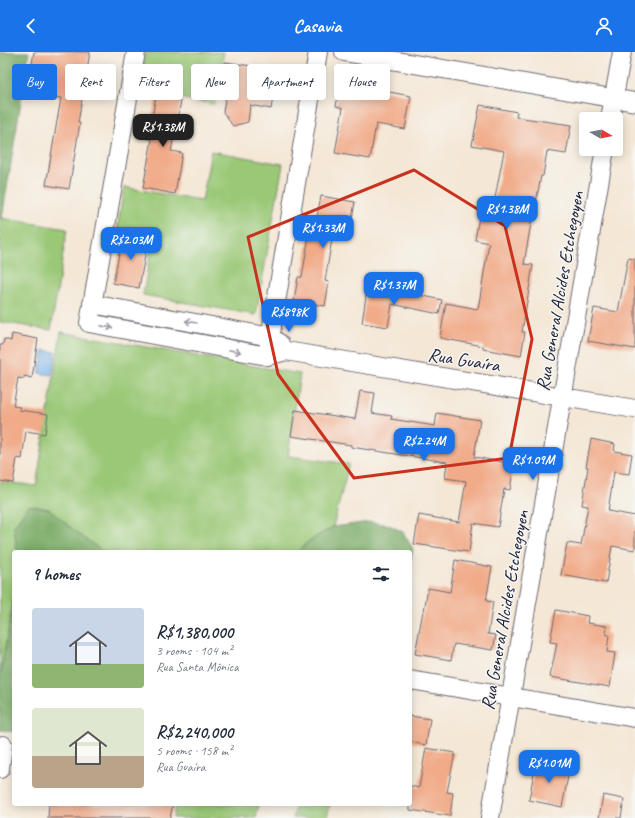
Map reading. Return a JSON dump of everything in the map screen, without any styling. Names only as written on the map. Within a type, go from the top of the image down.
[{"type":"street","points":[[136,52],[89,323],[267,356],[318,52]]},
{"type":"street","points":[[344,52],[635,102]]},
{"type":"street","points":[[611,112],[622,52]]},
{"type":"street","name":"Rua General Alcides Etchegoyen","points":[[490,818],[604,156]]},
{"type":"street","points":[[92,304],[271,337],[286,351]]},
{"type":"street","name":"Rua Guaíra","points":[[267,356],[286,351],[635,409]]},
{"type":"street","points":[[412,680],[635,718]]},
{"type":"street","points":[[0,769],[3,745]]},
{"type":"highlighted area","points":[[414,170],[505,226],[532,339],[509,458],[354,478],[278,374],[248,237]]},
{"type":"green space","points":[[0,52],[29,52],[27,64],[12,64],[12,100],[21,100],[2,218],[0,218]]},
{"type":"green space","points":[[145,52],[224,52],[222,64],[191,64],[191,100],[215,100],[214,104],[183,99],[183,64],[143,64]]},
{"type":"green space","points":[[211,151],[283,164],[256,315],[143,295],[153,236],[117,230],[124,187],[202,201]]},
{"type":"green space","points":[[0,218],[67,229],[51,330],[0,322]]},
{"type":"green space","points":[[61,332],[300,374],[288,456],[349,464],[333,527],[309,541],[299,550],[101,550],[76,532],[14,526],[17,550],[12,550],[12,607],[0,678],[0,481],[36,486]]},
{"type":"green space","points":[[29,505],[49,509],[76,532],[101,550],[17,550],[14,526]]},
{"type":"green space","points":[[370,522],[389,525],[403,532],[413,549],[412,554],[412,550],[299,550],[309,541],[333,527]]},
{"type":"green space","points":[[12,607],[12,732],[0,730],[0,678]]},
{"type":"green space","points":[[175,806],[259,806],[256,818],[173,818]]},
{"type":"green space","points":[[296,806],[330,806],[327,818],[293,818]]},
{"type":"water","points":[[44,350],[56,352],[52,375],[39,373]]},
{"type":"building","points":[[34,52],[90,52],[88,64],[65,64],[65,100],[82,100],[78,123],[80,123],[69,189],[46,185],[61,98],[57,97],[57,64],[32,64]]},
{"type":"building","points":[[225,62],[238,64],[225,64]]},
{"type":"building","points":[[239,64],[247,65],[247,100],[272,100],[271,109],[250,105],[248,122],[233,126],[223,112],[225,100],[239,100]]},
{"type":"building","points":[[390,92],[411,96],[405,129],[376,124],[370,159],[335,153],[343,108],[336,106],[337,100],[390,100]]},
{"type":"building","points":[[155,100],[181,101],[171,151],[182,153],[175,194],[143,188],[152,139],[148,139]]},
{"type":"building","points":[[480,105],[517,112],[516,117],[571,125],[566,154],[547,151],[543,176],[541,176],[533,218],[532,217],[524,264],[533,265],[522,332],[525,332],[521,356],[483,349],[483,346],[440,338],[446,303],[478,309],[489,243],[475,240],[479,217],[491,219],[504,151],[472,145]]},
{"type":"building","points":[[321,196],[355,202],[349,236],[333,233],[325,281],[329,282],[325,306],[294,301],[298,277],[302,277],[309,236],[313,237]]},
{"type":"building","points":[[123,235],[148,239],[139,288],[113,283]]},
{"type":"building","points":[[628,258],[635,259],[635,349],[588,341],[594,308],[618,312]]},
{"type":"building","points":[[367,289],[415,296],[415,294],[442,300],[439,314],[392,304],[388,327],[362,323]]},
{"type":"building","points":[[12,334],[38,339],[32,378],[24,376],[24,379],[18,378],[13,406],[20,407],[19,410],[48,414],[45,434],[26,431],[22,459],[17,458],[13,483],[0,481],[0,345],[3,345],[4,339],[11,341]]},
{"type":"building","points":[[360,391],[375,393],[372,413],[392,416],[391,419],[435,426],[437,413],[480,420],[474,457],[514,464],[510,490],[504,489],[498,527],[473,523],[469,552],[414,544],[419,515],[459,522],[466,481],[445,478],[447,462],[291,436],[295,410],[355,419]]},
{"type":"building","points":[[591,439],[615,444],[614,451],[632,454],[629,474],[614,472],[608,511],[635,516],[635,550],[612,546],[606,583],[561,575],[567,543],[581,545],[588,506],[582,505]]},
{"type":"building","points":[[455,560],[492,567],[486,601],[493,602],[488,634],[496,635],[493,650],[454,644],[451,660],[415,654],[428,588],[450,592]]},
{"type":"building","points":[[556,610],[588,616],[587,623],[607,626],[606,634],[609,635],[607,652],[615,653],[610,687],[550,677],[557,643],[550,642]]},
{"type":"building","points":[[412,716],[430,719],[426,745],[412,742]]},
{"type":"building","points":[[426,748],[455,753],[447,792],[453,793],[450,816],[410,810],[410,806],[412,806],[412,786],[419,788]]},
{"type":"building","points":[[536,761],[570,767],[562,807],[529,800]]},
{"type":"building","points":[[603,795],[624,799],[621,818],[599,818]]},
{"type":"building","points":[[49,806],[173,806],[170,818],[48,818]]}]
